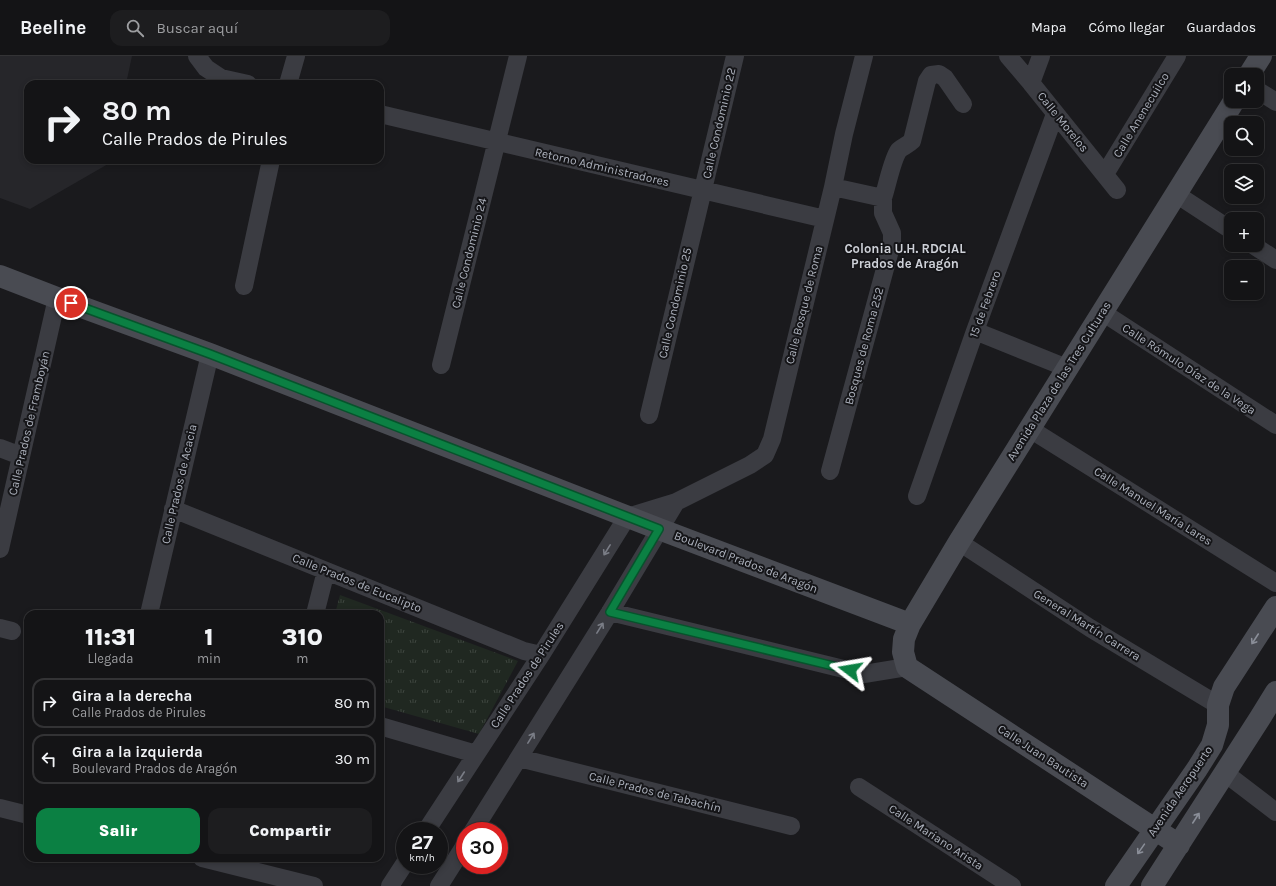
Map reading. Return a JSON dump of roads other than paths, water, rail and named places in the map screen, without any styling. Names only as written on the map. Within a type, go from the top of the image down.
[{"type":"street","points":[[198,56],[206,68],[221,78],[230,80]]},
{"type":"street","points":[[289,80],[296,56]]},
{"type":"street","name":"Calle Condominio 24","points":[[441,365],[518,56]]},
{"type":"street","name":"Calle Condominio 22","points":[[703,191],[735,56]]},
{"type":"street","name":"Calle Bosque de Roma","points":[[627,517],[676,502],[750,465],[765,455],[772,439],[833,187],[844,134],[864,56]]},
{"type":"street","name":"Calle Morelos","points":[[1008,56],[1031,82],[1117,190]]},
{"type":"street","points":[[1031,82],[1041,56]]},
{"type":"street","name":"Calle Anenecuilco","points":[[1105,174],[1177,56]]},
{"type":"street","points":[[1253,68],[1261,56]]},
{"type":"street","name":"Bosques de Roma 252","points":[[830,471],[892,243],[892,233],[883,213],[883,198],[895,157],[900,149],[907,146],[912,141],[927,81],[931,75],[939,74],[945,78],[963,104]]},
{"type":"street","points":[[1264,94],[1276,102]]},
{"type":"street","name":"Avenida Plaza de las Tres Culturas","points":[[907,667],[903,652],[904,639],[910,624],[959,542],[1230,108]]},
{"type":"street","name":"15 de Febrero","points":[[917,496],[975,330],[1055,114]]},
{"type":"street","name":"Retorno Administradores","points":[[384,115],[825,220]]},
{"type":"street","points":[[244,286],[270,164]]},
{"type":"street","points":[[833,187],[883,198]]},
{"type":"street","name":"Calle Condominio 25","points":[[649,415],[703,191]]},
{"type":"street","points":[[1176,194],[1224,225]]},
{"type":"street","points":[[1264,252],[1276,260]]},
{"type":"street","name":"Boulevard Prados de Aragón","points":[[0,276],[210,354],[627,517],[910,624]]},
{"type":"street","name":"Calle Prados de Framboyán","points":[[0,548],[57,298]]},
{"type":"street","name":"Calle Rómulo Díaz de la Vega","points":[[1102,312],[1276,425]]},
{"type":"street","points":[[975,330],[1067,368]]},
{"type":"street","name":"Calle Prados de Acacia","points":[[150,610],[210,354]]},
{"type":"street","name":"Calle Manuel María Lares","points":[[1030,428],[1276,583]]},
{"type":"street","points":[[0,448],[21,456]]},
{"type":"street","points":[[480,822],[610,612],[676,502]]},
{"type":"street","name":"Calle Prados de Eucalipto","points":[[173,509],[524,651],[541,655]]},
{"type":"street","name":"Calle Prados de Pirules","points":[[432,822],[541,655],[627,517]]},
{"type":"street","name":"General Martín Carrera","points":[[959,542],[1090,628],[1218,705]]},
{"type":"street","points":[[316,610],[326,571]]},
{"type":"street","name":"Avenida Aeropuerto","points":[[1116,886],[1212,745],[1218,725],[1218,705],[1224,687],[1276,607]]},
{"type":"street","points":[[610,612],[864,674],[907,667]]},
{"type":"street","name":"Calle Juan Bautista","points":[[907,667],[1178,845]]},
{"type":"street","points":[[1156,884],[1178,845],[1276,692]]},
{"type":"street","points":[[384,727],[476,754]]},
{"type":"street","name":"Calle Prados de Tabachín","points":[[519,758],[791,826]]},
{"type":"street","points":[[1225,773],[1276,812]]},
{"type":"street","name":"Calle Mariano Arista","points":[[860,787],[1012,886]]},
{"type":"street","points":[[0,808],[24,814]]},
{"type":"street","points":[[439,886],[456,859]]},
{"type":"street","points":[[218,862],[314,886]]},
{"type":"street","points":[[390,886],[398,874]]},
{"type":"district","name":"Colonia U.H. RDCIAL Prados de Aragón","points":[[905,256]]}]
